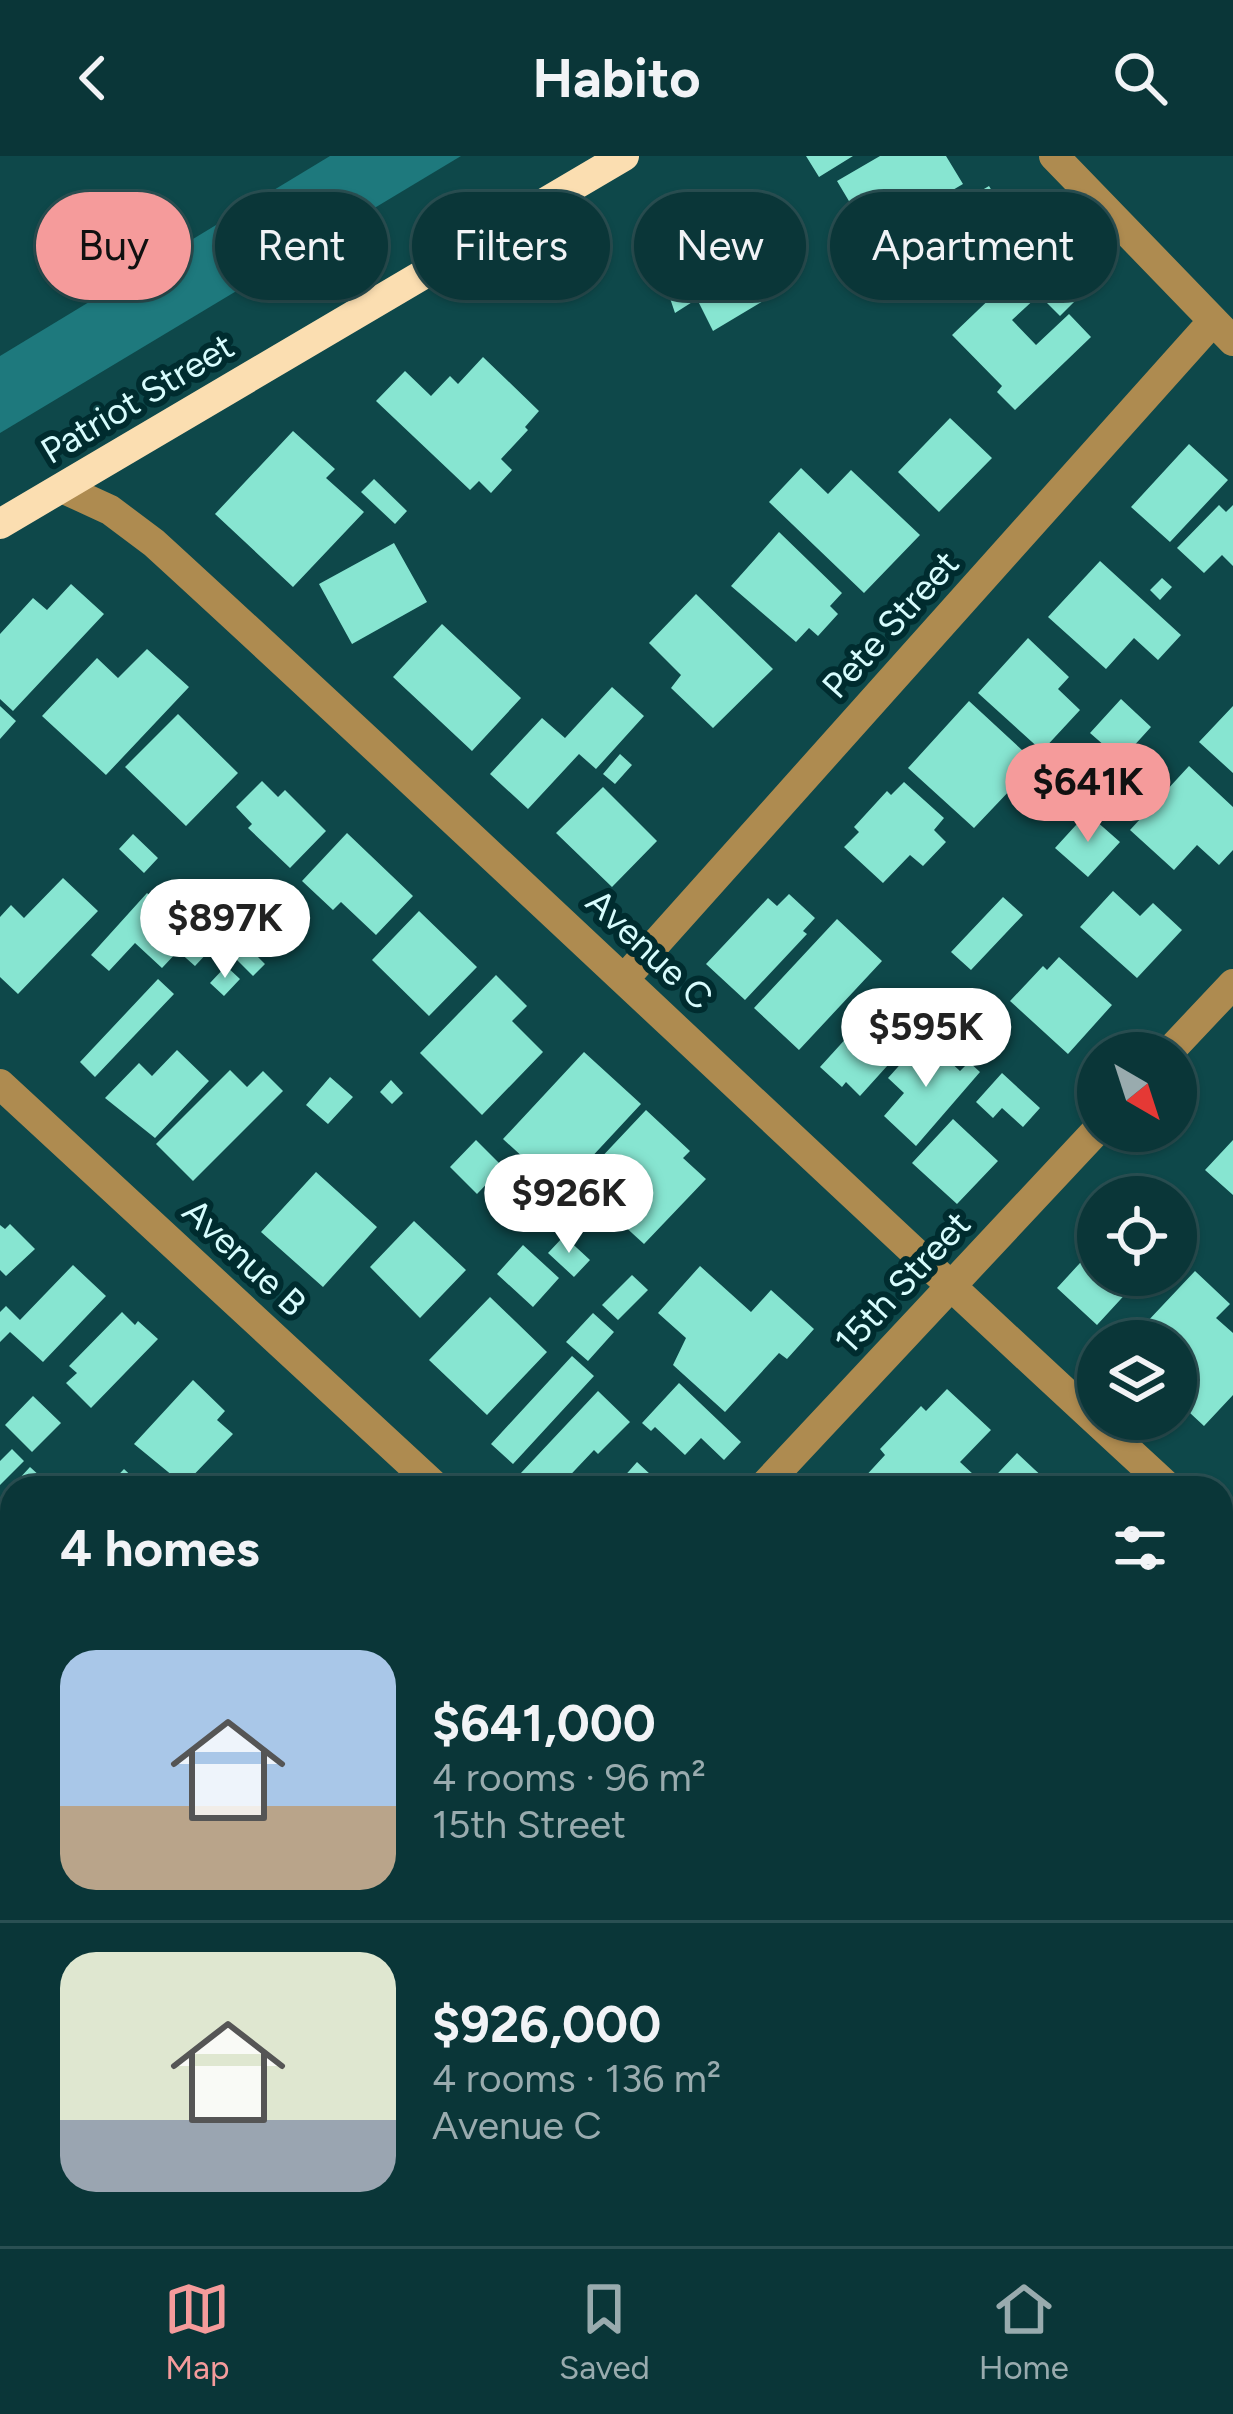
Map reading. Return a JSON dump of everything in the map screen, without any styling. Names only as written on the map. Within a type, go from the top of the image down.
[{"type":"main road","name":"Patriot Street","points":[[0,524],[624,156]]},
{"type":"street","points":[[1054,156],[1223,332]]},
{"type":"street","name":"Pete Street","points":[[625,978],[1223,332]]},
{"type":"street","name":"Avenue C","points":[[62,488],[110,510],[154,543],[1156,1476]]},
{"type":"street","points":[[1188,1032],[1233,983]]},
{"type":"street","name":"Avenue B","points":[[0,1084],[424,1476]]},
{"type":"street","name":"15th Street","points":[[774,1476],[1077,1151]]},
{"type":"water","points":[[330,156],[461,156],[388,200],[388,192],[271,192]]},
{"type":"water","points":[[215,226],[215,300],[221,300],[0,433],[0,356],[92,300],[191,300],[191,240]]},
{"type":"building","points":[[806,156],[853,156],[819,177]]},
{"type":"building","points":[[880,156],[946,156],[963,184],[949,192],[844,192],[837,181]]},
{"type":"building","points":[[671,300],[695,300],[675,313]]},
{"type":"building","points":[[698,300],[765,300],[713,331]]},
{"type":"building","points":[[989,300],[1034,300],[1012,320],[1036,345],[1069,314],[1091,337],[1015,410],[997,392],[1002,386],[952,335]]},
{"type":"building","points":[[1044,300],[1076,300],[1060,316]]},
{"type":"building","points":[[483,357],[539,411],[501,459],[512,470],[491,493],[479,481],[470,490],[376,401],[405,371],[431,396],[450,376],[458,384]]},
{"type":"building","points":[[950,418],[992,458],[939,512],[898,472]]},
{"type":"building","points":[[293,431],[335,469],[326,478],[364,512],[293,587],[215,514]]},
{"type":"building","points":[[1189,444],[1228,480],[1170,542],[1131,507]]},
{"type":"building","points":[[801,468],[828,494],[851,470],[920,535],[864,593],[769,502]]},
{"type":"building","points":[[374,479],[407,511],[395,524],[361,492]]},
{"type":"building","points":[[1219,505],[1226,512],[1233,505],[1233,566],[1222,555],[1204,573],[1177,548]]},
{"type":"building","points":[[779,532],[842,593],[830,606],[838,614],[818,636],[809,628],[796,642],[731,586]]},
{"type":"building","points":[[394,543],[427,602],[352,644],[319,584]]},
{"type":"building","points":[[1100,561],[1181,635],[1158,660],[1134,638],[1106,669],[1048,617]]},
{"type":"building","points":[[1162,578],[1172,587],[1160,600],[1150,590]]},
{"type":"building","points":[[71,584],[104,614],[13,711],[0,699],[0,634],[33,598],[47,610]]},
{"type":"building","points":[[696,594],[773,669],[713,728],[671,688],[681,675],[649,643]]},
{"type":"building","points":[[442,624],[521,698],[472,751],[393,677]]},
{"type":"building","points":[[1028,638],[1069,677],[1058,689],[1080,710],[1042,751],[978,693]]},
{"type":"building","points":[[147,649],[189,687],[106,775],[42,716],[97,658],[118,678]]},
{"type":"building","points":[[612,687],[644,716],[596,769],[579,754],[528,809],[490,774],[542,718],[565,738]]},
{"type":"building","points":[[1121,699],[1151,727],[1121,760],[1090,733]]},
{"type":"building","points":[[969,701],[1036,763],[974,828],[908,768]]},
{"type":"building","points":[[0,706],[16,721],[0,739]]},
{"type":"building","points":[[1233,706],[1233,773],[1199,742]]},
{"type":"building","points":[[178,714],[238,773],[186,826],[125,767]]},
{"type":"building","points":[[620,754],[632,765],[615,784],[603,774]]},
{"type":"building","points":[[1189,766],[1233,807],[1233,850],[1219,865],[1197,845],[1174,870],[1130,830]]},
{"type":"building","points":[[262,781],[278,797],[285,790],[326,831],[290,868],[248,828],[252,824],[236,807]]},
{"type":"building","points":[[904,782],[944,818],[934,830],[946,842],[923,866],[910,855],[883,883],[844,847],[859,832],[854,827],[887,791],[891,795]]},
{"type":"building","points":[[603,787],[657,841],[612,887],[556,833]]},
{"type":"building","points":[[1087,813],[1120,842],[1088,877],[1055,848]]},
{"type":"building","points":[[347,833],[413,896],[376,935],[341,902],[333,910],[302,881]]},
{"type":"building","points":[[133,834],[158,858],[144,873],[119,849]]},
{"type":"building","points":[[63,878],[98,911],[18,994],[0,977],[0,917],[11,905],[24,918]]},
{"type":"building","points":[[1113,891],[1140,916],[1153,903],[1182,930],[1137,978],[1080,927]]},
{"type":"building","points":[[147,893],[209,951],[195,966],[178,951],[162,968],[135,943],[109,971],[91,955]]},
{"type":"building","points":[[789,894],[815,918],[803,931],[807,934],[745,1000],[706,964],[768,898],[777,906]]},
{"type":"building","points":[[1003,897],[1023,915],[971,970],[951,952]]},
{"type":"building","points":[[419,911],[477,967],[429,1016],[372,960]]},
{"type":"building","points":[[837,919],[882,961],[799,1050],[754,1008]]},
{"type":"building","points":[[246,945],[265,964],[253,976],[234,957]]},
{"type":"building","points":[[1059,957],[1112,1005],[1088,1032],[1077,1032],[1077,1044],[1068,1054],[1010,1001],[1043,966],[1047,970]]},
{"type":"building","points":[[226,966],[240,979],[224,996],[210,983]]},
{"type":"building","points":[[496,975],[527,1006],[512,1021],[543,1052],[482,1115],[420,1053]]},
{"type":"building","points":[[158,979],[174,994],[95,1077],[80,1062]]},
{"type":"building","points":[[880,1001],[916,1034],[860,1096],[820,1067]]},
{"type":"building","points":[[924,1038],[960,1071],[969,1062],[980,1072],[916,1146],[884,1116],[904,1093],[888,1078]]},
{"type":"building","points":[[177,1050],[209,1081],[155,1138],[105,1098],[139,1063],[152,1076]]},
{"type":"building","points":[[584,1052],[641,1104],[560,1191],[503,1139]]},
{"type":"building","points":[[230,1070],[247,1087],[263,1071],[283,1091],[193,1181],[156,1144]]},
{"type":"building","points":[[1002,1073],[1040,1108],[1023,1127],[1002,1108],[993,1118],[976,1102]]},
{"type":"building","points":[[330,1077],[353,1097],[328,1124],[306,1105]]},
{"type":"building","points":[[391,1080],[403,1093],[392,1104],[380,1092]]},
{"type":"building","points":[[646,1110],[690,1151],[683,1158],[706,1179],[644,1244],[609,1212],[595,1228],[563,1198]]},
{"type":"building","points":[[953,1119],[998,1161],[957,1204],[912,1163]]},
{"type":"building","points":[[476,1140],[503,1167],[477,1194],[450,1167]]},
{"type":"building","points":[[1233,1140],[1233,1195],[1205,1170]]},
{"type":"building","points":[[316,1172],[377,1227],[323,1287],[261,1232]]},
{"type":"building","points":[[414,1221],[466,1270],[420,1318],[370,1267]]},
{"type":"building","points":[[10,1224],[35,1249],[6,1276],[0,1270],[0,1225],[5,1229]]},
{"type":"building","points":[[564,1236],[590,1260],[574,1277],[548,1253]]},
{"type":"building","points":[[523,1245],[559,1278],[533,1307],[497,1274]]},
{"type":"building","points":[[73,1265],[106,1296],[43,1362],[10,1332],[0,1342],[0,1312],[6,1306],[20,1320]]},
{"type":"building","points":[[700,1266],[751,1312],[771,1290],[814,1329],[787,1359],[779,1353],[725,1412],[673,1365],[686,1338],[658,1313]]},
{"type":"building","points":[[1077,1266],[1077,1296],[1124,1296],[1102,1320],[1092,1320],[1057,1288]]},
{"type":"building","points":[[1197,1273],[1230,1304],[1216,1318],[1233,1333],[1233,1395],[1204,1426],[1197,1420],[1197,1320],[1149,1320],[1171,1296],[1197,1296]]},
{"type":"building","points":[[632,1275],[648,1290],[618,1320],[602,1305]]},
{"type":"building","points":[[490,1297],[547,1352],[487,1415],[429,1360]]},
{"type":"building","points":[[122,1312],[158,1339],[91,1408],[66,1383],[77,1373],[69,1366]]},
{"type":"building","points":[[593,1313],[614,1332],[588,1361],[566,1342]]},
{"type":"building","points":[[572,1356],[594,1376],[513,1464],[491,1444]]},
{"type":"building","points":[[193,1380],[225,1411],[217,1420],[233,1434],[193,1476],[173,1476],[134,1444]]},
{"type":"building","points":[[679,1383],[741,1442],[724,1460],[701,1438],[685,1455],[655,1427],[651,1431],[642,1423]]},
{"type":"building","points":[[947,1389],[991,1430],[960,1462],[974,1475],[866,1476],[885,1455],[880,1449],[921,1406],[926,1411]]},
{"type":"building","points":[[598,1391],[630,1422],[569,1476],[520,1474]]},
{"type":"building","points":[[33,1396],[61,1423],[32,1452],[5,1425]]},
{"type":"building","points":[[12,1449],[24,1461],[9,1476],[0,1476],[0,1461]]},
{"type":"building","points":[[1017,1453],[1042,1476],[995,1476]]},
{"type":"building","points":[[637,1462],[652,1476],[625,1476]]}]
